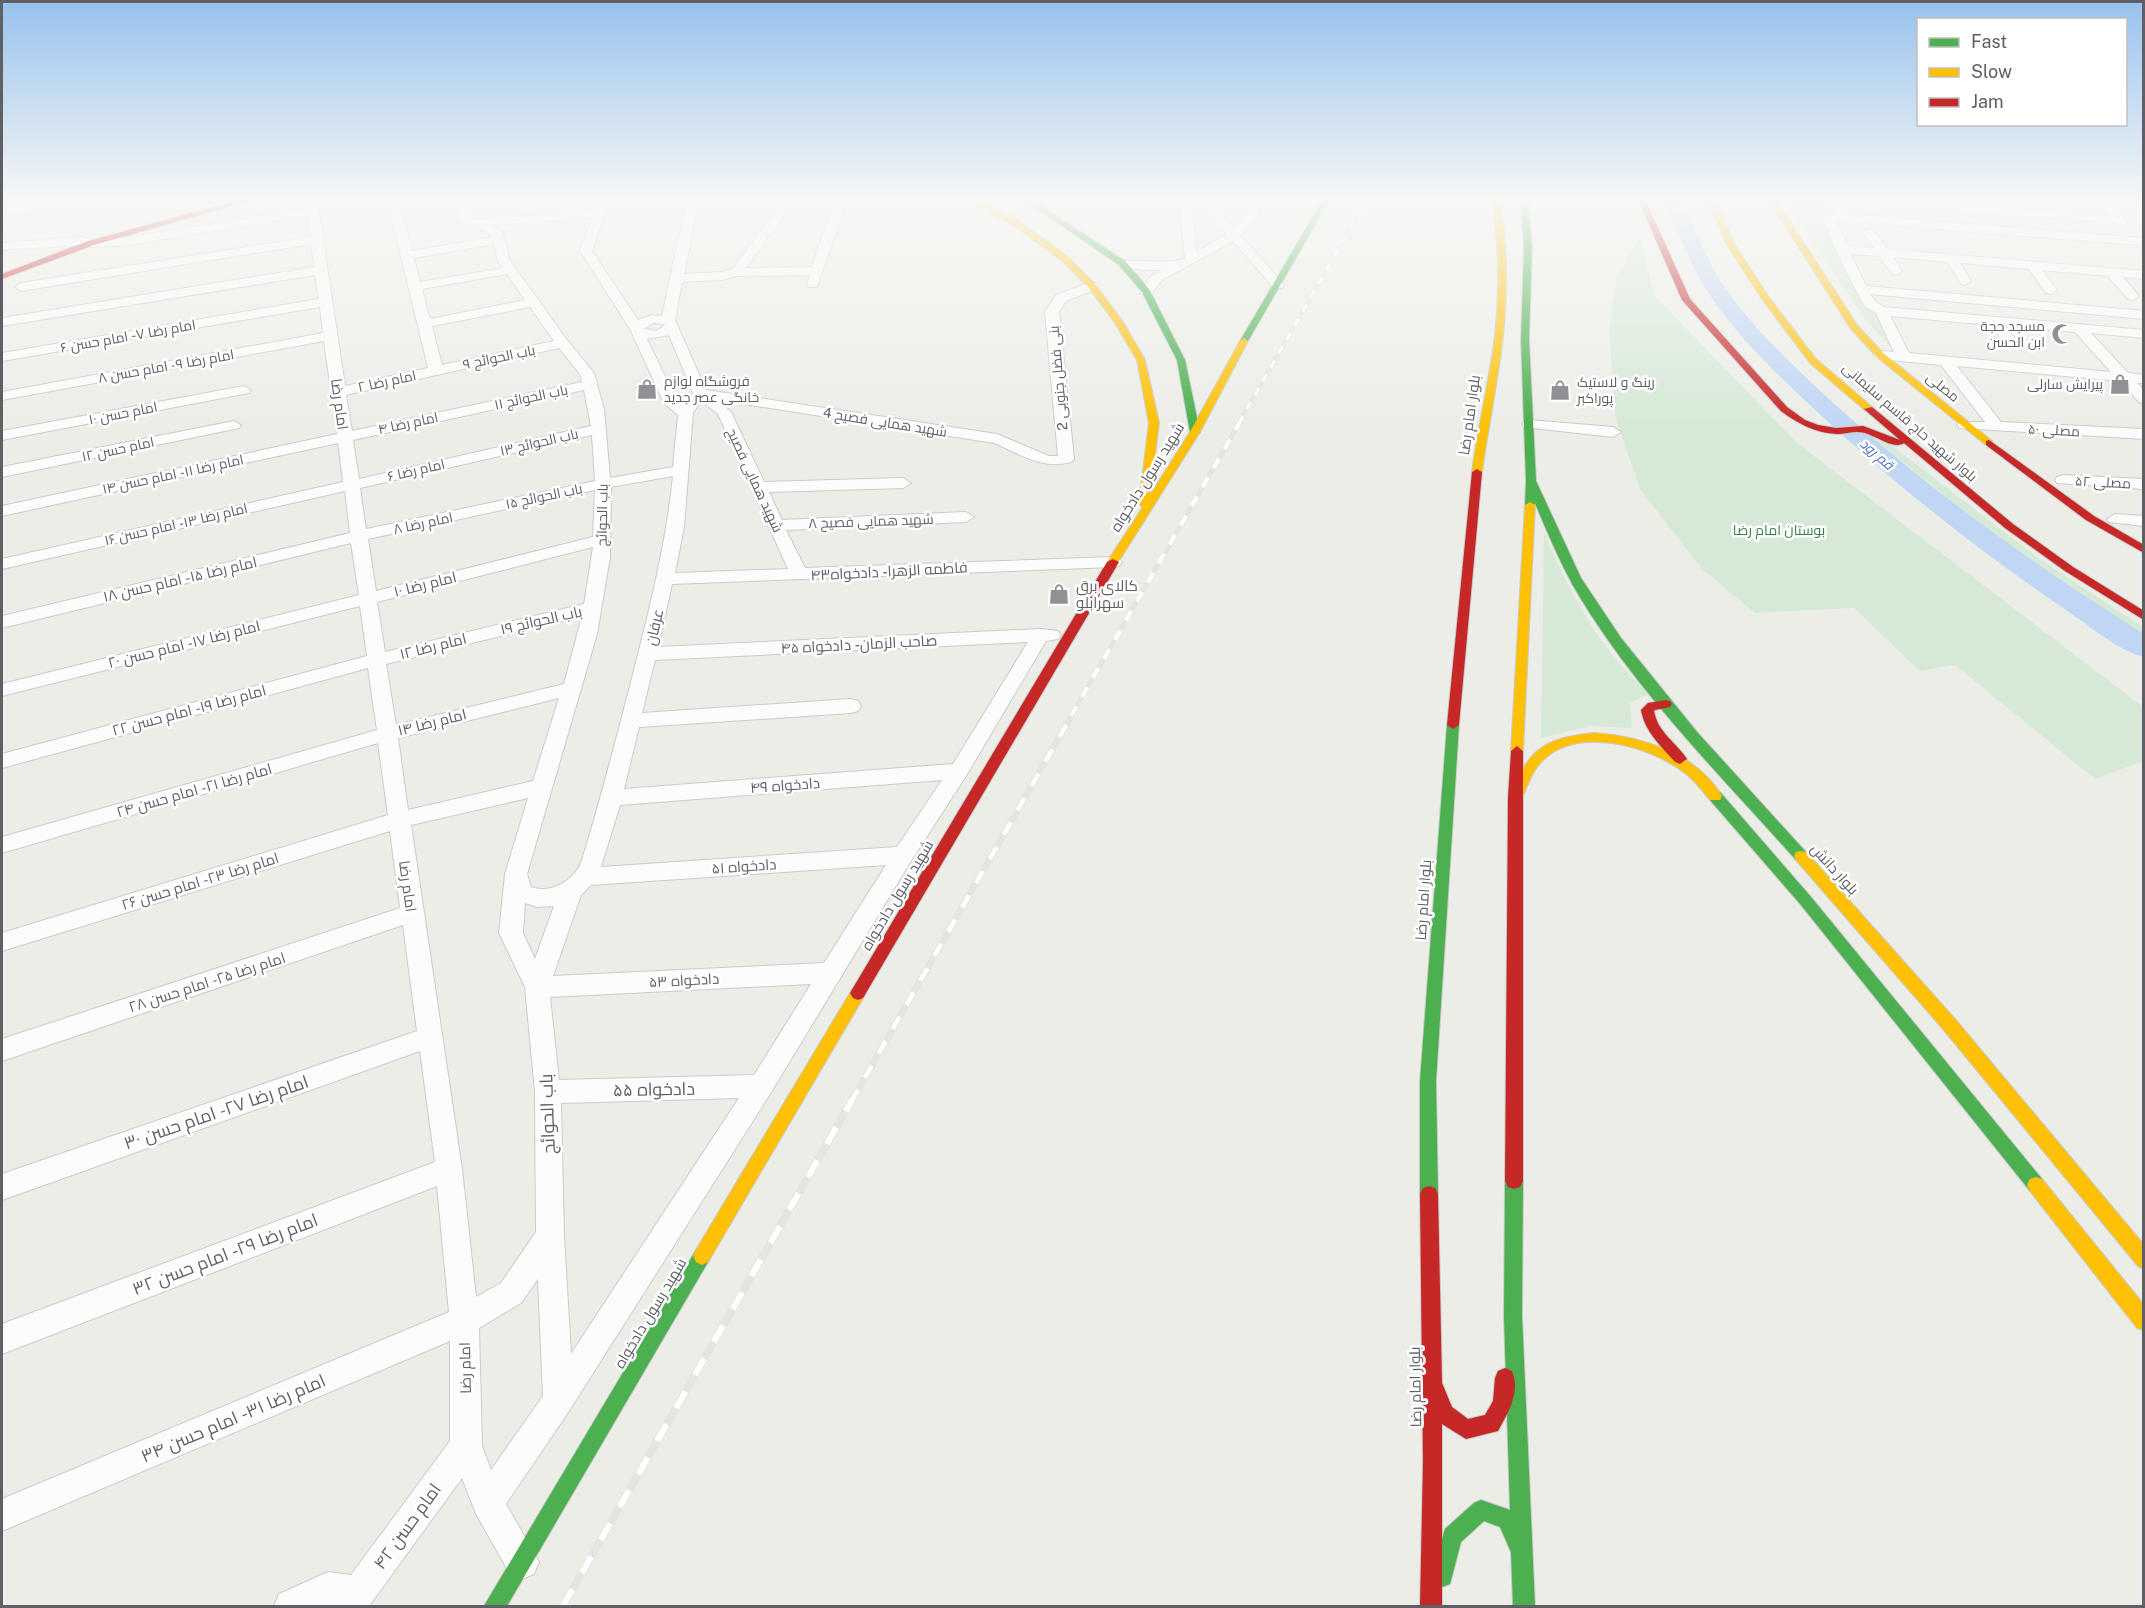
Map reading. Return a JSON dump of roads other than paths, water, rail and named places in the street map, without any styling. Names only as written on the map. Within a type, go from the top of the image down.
[{"type":"main road","points":[[1080,274],[1119,322],[1141,360],[1154,423],[1143,511]]},
{"type":"main road","points":[[1131,274],[1146,291],[1181,360],[1195,432]]},
{"type":"main road","name":"شهید رسول دادخواه","points":[[495,1606],[1143,511],[1195,432],[1261,310],[1284,274]]},
{"type":"main road","name":"بلوار امام رضا","points":[[1431,1606],[1432,1383],[1428,1081],[1449,760],[1481,436],[1499,337],[1503,274]]},
{"type":"main road","points":[[1524,1606],[1513,1316],[1515,798],[1531,481],[1525,340],[1527,274]]},
{"type":"main road","points":[[1674,274],[1686,300],[1784,409],[1802,422],[1823,429],[1863,429],[1894,441],[1931,461]]},
{"type":"main road","name":"بلوار شهید حاج قاسم سلیمانی","points":[[1750,274],[1813,361],[1968,494],[2044,552],[2144,616]]},
{"type":"main road","name":"مصلی","points":[[1820,274],[1854,327],[1880,355],[1964,425],[2090,518],[2144,550]]},
{"type":"main road","points":[[1220,360],[1243,319],[1261,310]]},
{"type":"main road","points":[[1177,351],[1187,361],[1193,363]]},
{"type":"main road","points":[[1858,399],[1870,415],[1871,421],[1863,429]]},
{"type":"main road","name":"بلوار دانش","points":[[1531,481],[1574,575],[1592,607],[1666,704],[1950,1024],[2144,1260]]},
{"type":"main road","points":[[1666,704],[1652,706],[1647,710],[1652,726],[1772,859],[2062,1216],[2144,1321]]},
{"type":"main road","points":[[1515,798],[1527,772],[1540,755],[1554,746],[1577,740],[1604,737],[1664,754],[1688,767]]},
{"type":"main road","points":[[1432,1383],[1445,1414],[1466,1429],[1491,1424],[1503,1403],[1513,1316]]},
{"type":"main road","points":[[1435,1606],[1452,1536],[1481,1510],[1507,1519],[1522,1552]]},
{"type":"street","points":[[3,325],[27,274]]},
{"type":"street","points":[[17,295],[131,274]]},
{"type":"street","points":[[3,325],[298,274]]},
{"type":"street","name":"امام رضا","points":[[322,274],[449,1169],[464,1320],[466,1446],[488,1503],[522,1562]]},
{"type":"street","points":[[411,274],[436,370]]},
{"type":"street","points":[[414,287],[488,274]]},
{"type":"street","name":"باب الحوائج","points":[[514,274],[532,303],[587,373],[597,409],[603,484],[601,557],[588,634],[516,874],[511,933],[537,987],[548,1092],[550,1236],[558,1400]]},
{"type":"street","points":[[602,274],[644,335],[659,334],[670,323]]},
{"type":"street","points":[[638,328],[670,403],[686,413],[700,393],[670,323],[677,274]]},
{"type":"street","points":[[676,278],[729,274]]},
{"type":"street","points":[[769,274],[815,277],[816,274]]},
{"type":"street","points":[[1146,291],[1156,278],[1164,274]]},
{"type":"street","points":[[1268,274],[1278,285]]},
{"type":"street","points":[[1854,274],[1870,304],[1881,311],[2144,334]]},
{"type":"street","points":[[1961,274],[1965,281]]},
{"type":"street","points":[[2039,274],[2051,290]]},
{"type":"street","points":[[2114,274],[2133,296]]},
{"type":"street","points":[[638,328],[676,278]]},
{"type":"street","name":"بنی فضل جنوبی 2","points":[[1066,459],[1052,312],[1061,298],[1092,286]]},
{"type":"street","points":[[1861,289],[2144,315]]},
{"type":"street","name":"امام رضا ۷ - امام حسن ۶","points":[[2,357],[325,302]]},
{"type":"street","points":[[423,324],[532,303]]},
{"type":"street","points":[[1881,311],[1904,357]]},
{"type":"street","points":[[1995,321],[2011,343]]},
{"type":"street","points":[[2079,328],[2144,399]]},
{"type":"street","name":"امام رضا ۹ - امام حسن ۸","points":[[2,396],[330,336]]},
{"type":"street","name":"باب الحوائج ۹","points":[[436,370],[562,343]]},
{"type":"street","points":[[1880,355],[2144,379]]},
{"type":"street","points":[[1946,362],[1996,426]]},
{"type":"street","name":"امام رضا ۲","points":[[338,392],[436,370]]},
{"type":"street","name":"باب الحوائج ۱۱","points":[[472,410],[591,384]]},
{"type":"street","name":"امام حسن ۱۰","points":[[2,436],[244,390]]},
{"type":"street","name":"شهید همایی فصیح 4","points":[[700,393],[997,439],[1041,458],[1053,461],[1066,459]]},
{"type":"street","name":"شهید همایی فصیح","points":[[700,393],[724,412],[799,575]]},
{"type":"street","name":"امام رضا ۴","points":[[344,437],[472,410]]},
{"type":"street","name":"عرفان","points":[[537,987],[578,884],[597,848],[631,721],[676,527],[686,413]]},
{"type":"street","points":[[1529,424],[1613,432]]},
{"type":"street","name":"امام حسن ۱۲","points":[[2,472],[234,425]]},
{"type":"street","name":"مصلی ۵۰","points":[[1964,425],[2144,434]]},
{"type":"street","name":"باب الحوائج ۱۳","points":[[480,455],[599,429]]},
{"type":"street","name":"امام رضا ۱۱ - امام حسن ۱۴","points":[[2,511],[344,437]]},
{"type":"street","name":"امام رضا ۶","points":[[351,484],[480,455]]},
{"type":"street","name":"باب الحوائج ۱۵","points":[[486,509],[681,470]]},
{"type":"street","name":"مصلی ۵۲","points":[[2063,480],[2144,484]]},
{"type":"street","points":[[759,487],[903,483]]},
{"type":"street","name":"امام رضا ۱۳ - امام حسن ۱۶","points":[[2,564],[351,484]]},
{"type":"street","name":"امام رضا ۸","points":[[359,537],[486,509]]},
{"type":"street","name":"شهید همایی فصیح ۸","points":[[776,525],[966,517]]},
{"type":"street","points":[[2115,519],[2144,521]]},
{"type":"street","name":"امام رضا ۱۵ - امام حسن ۱۸","points":[[2,622],[359,537]]},
{"type":"street","name":"امام رضا ۱۰","points":[[368,599],[601,540]]},
{"type":"street","name":"فاطمه الزهرا - دادخواه۴۳","points":[[665,579],[1113,562]]},
{"type":"street","name":"امام رضا ۱۷ - امام حسن ۲۰","points":[[2,690],[368,599]]},
{"type":"street","name":"باب الحوائج ۱۹","points":[[490,632],[592,608]]},
{"type":"street","name":"امام رضا ۱۲","points":[[376,660],[490,632]]},
{"type":"street","name":"صاحب الزمان - دادخواه ۴۵","points":[[648,654],[1071,633]]},
{"type":"street","points":[[488,1503],[558,1400],[761,1086],[903,855],[959,771],[1041,635]]},
{"type":"street","name":"امام رضا ۱۹ - امام حسن ۲۲","points":[[2,760],[376,660]]},
{"type":"street","name":"امام رضا ۱۴","points":[[387,734],[573,688]]},
{"type":"street","points":[[631,721],[851,706]]},
{"type":"street","name":"امام رضا ۲۱ - امام حسن ۲۴","points":[[2,845],[387,734]]},
{"type":"street","name":"دادخواه ۴۹","points":[[611,798],[959,771]]},
{"type":"street","name":"امام رضا ۲۳ - امام حسن ۲۶","points":[[2,942],[399,820],[542,787]]},
{"type":"street","name":"دادخواه ۵۱","points":[[578,884],[903,855]]},
{"type":"street","points":[[516,874],[522,893],[537,898],[553,897],[578,884]]},
{"type":"street","name":"امام رضا ۲۵ - امام حسن ۲۸","points":[[2,1050],[412,913]]},
{"type":"street","name":"دادخواه ۵۳","points":[[537,987],[832,973]]},
{"type":"street","name":"امام رضا ۲۷ - امام حسن ۳۰","points":[[2,1187],[430,1037]]},
{"type":"street","name":"دادخواه ۵۵","points":[[548,1092],[761,1086]]},
{"type":"street","name":"امام رضا ۲۹ - امام حسن ۳۲","points":[[2,1339],[449,1169]]},
{"type":"street","points":[[464,1320],[511,1293],[550,1236]]},
{"type":"street","name":"امام رضا ۳۱ - امام حسن ۳۴","points":[[2,1515],[464,1320]]},
{"type":"street","name":"امام حسن ۴۲","points":[[353,1600],[466,1446]]},
{"type":"street","points":[[291,1606],[328,1589],[353,1600]]},
{"type":"waterway","name":"قم رود","points":[[1707,274],[1726,304],[1771,355],[1887,463],[2012,559],[2144,648]]},
{"type":"railway","points":[[1239,423],[1324,274]]},
{"type":"railway","points":[[1071,716],[1240,422]]},
{"type":"railway","points":[[851,1102],[1072,715]]},
{"type":"railway","points":[[563,1606],[852,1100]]},
{"type":"place","name":"مسجد حجة ابن الحسن","points":[[2062,334]]},
{"type":"place","name":"پیرایش سارلی","points":[[2120,384]]},
{"type":"place","name":"فروشگاه لوازم خانگی عصر جدید","points":[[647,389]]},
{"type":"place","name":"رینگ و لاستیک پوراکبر","points":[[1560,390]]},
{"type":"place","name":"کالای برق سهرابلو","points":[[1059,594]]},
{"type":"park label","name":"بوستان امام رضا","points":[[1779,530]]}]
